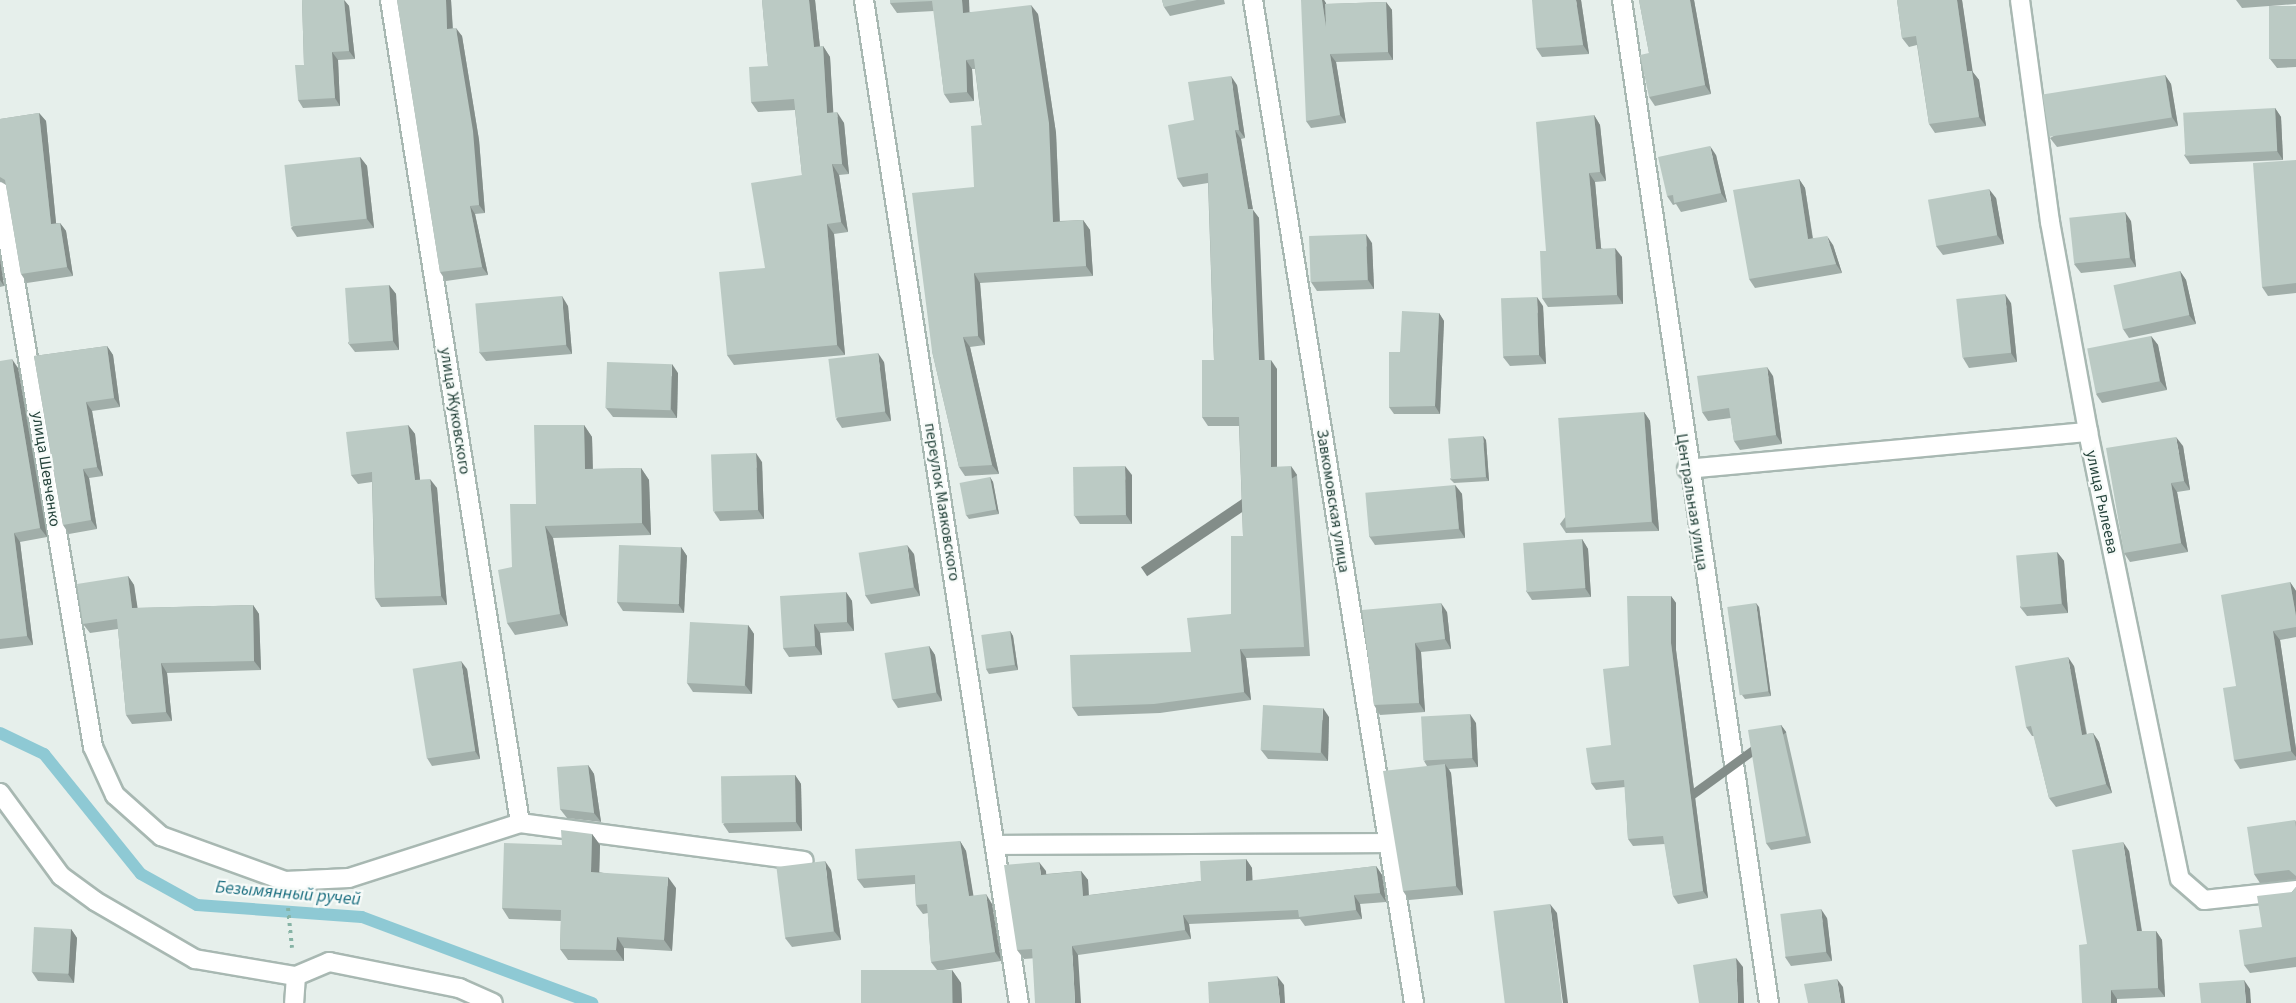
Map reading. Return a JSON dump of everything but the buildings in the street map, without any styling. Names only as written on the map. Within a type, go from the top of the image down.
[{"type":"street","name":"улица Жуковского","points":[[390,0],[520,823]]},
{"type":"street","name":"переулок Маяковского","points":[[864,0],[1019,1003]]},
{"type":"street","name":"Завкомовская улица","points":[[1252,0],[1414,1003]]},
{"type":"street","name":"Центральная улица","points":[[1622,0],[1687,469],[1769,1003]]},
{"type":"street","name":"улица Рылеева","points":[[2020,0],[2050,222],[2088,432],[2181,879],[2204,900],[2296,890]]},
{"type":"street","name":"улица Шевченко","points":[[0,191],[93,747],[115,795],[161,836],[285,881]]},
{"type":"street","points":[[1687,469],[2088,432]]},
{"type":"street","points":[[0,793],[61,876],[95,901],[195,959],[296,976],[329,962],[459,988],[494,1003]]},
{"type":"street","points":[[285,881],[349,878],[520,823],[803,861]]},
{"type":"street","points":[[995,845],[1388,843]]},
{"type":"street","points":[[294,1003],[296,976]]},
{"type":"path","points":[[285,881],[296,976]]},
{"type":"waterway","name":"Безымянный ручей","points":[[0,733],[44,754],[141,874],[197,905],[362,917],[592,1003]]}]
